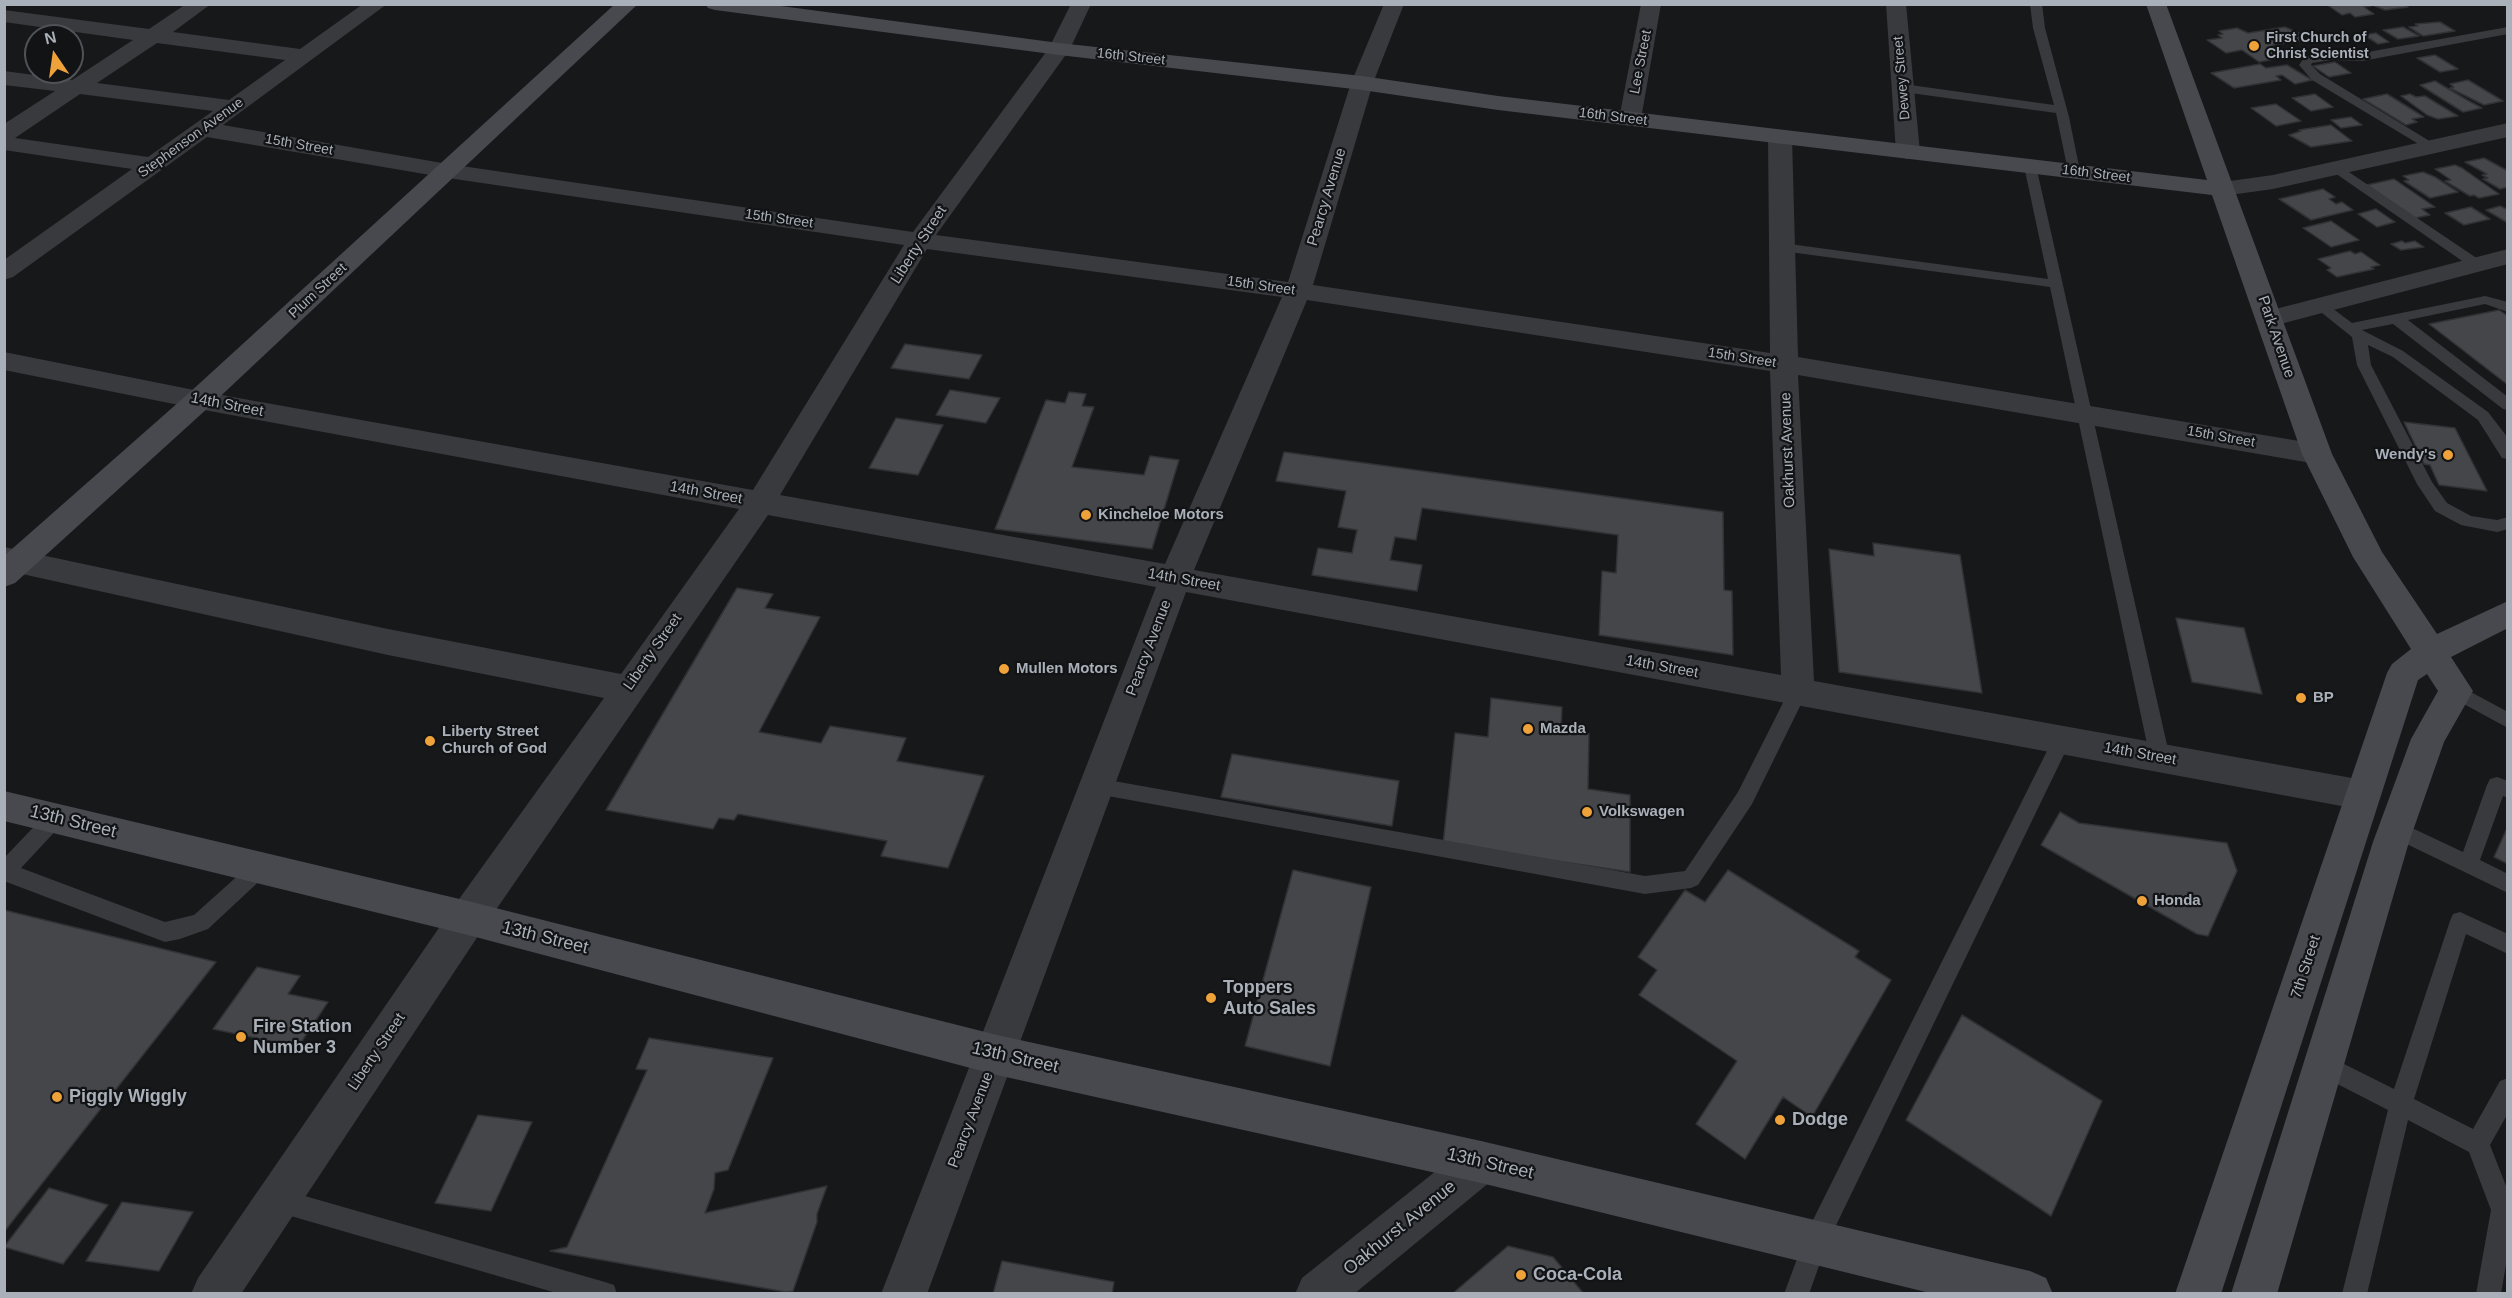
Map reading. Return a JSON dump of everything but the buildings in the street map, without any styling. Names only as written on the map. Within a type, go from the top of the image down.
[{"type":"street","points":[[4,135],[201,4]]},
{"type":"street","name":"Stephenson Avenue","points":[[4,272],[376,4]]},
{"type":"street","name":"Plum Street","points":[[10,565],[199,400],[628,4]]},
{"type":"street","name":"16th Street","points":[[715,4],[1059,49],[1362,83],[1498,103],[2223,189],[2273,182],[2508,130]]},
{"type":"street","name":"Liberty Street","points":[[214,1293],[468,918],[760,502],[920,240],[1059,49],[1081,4]]},
{"type":"street","name":"Pearcy Avenue","points":[[904,1293],[997,1054],[1175,578],[1298,291],[1362,83],[1394,4]]},
{"type":"street","name":"Lee Street","points":[[1630,119],[1651,4]]},
{"type":"street","name":"Dewey Street","points":[[1896,4],[1908,152]]},
{"type":"street","name":"Park Avenue","points":[[2156,4],[2317,453],[2368,557],[2432,652]]},
{"type":"street","points":[[4,16],[304,56]]},
{"type":"street","points":[[4,78],[234,107]]},
{"type":"street","name":"15th Street","points":[[203,129],[448,171],[920,240],[1298,291],[1784,364],[2317,453]]},
{"type":"street","name":"Oakhurst Avenue","points":[[1780,137],[1784,364],[1798,692]]},
{"type":"street","points":[[4,143],[153,165]]},
{"type":"street","points":[[2269,319],[2508,256]]},
{"type":"street","name":"14th Street","points":[[4,361],[199,400],[2363,795]]},
{"type":"street","points":[[10,565],[627,689]]},
{"type":"street","name":"7th Street","points":[[2198,1293],[2404,673],[2432,652],[2508,613]]},
{"type":"street","points":[[2254,1293],[2395,830],[2428,739],[2456,691],[2432,652]]},
{"type":"street","name":"13th Street","points":[[4,806],[468,918],[997,1054],[1481,1162],[2030,1293]]},
{"type":"street","name":"Oakhurst Avenue","points":[[1318,1293],[1481,1162]]},
{"type":"lane","points":[[2036,4],[2039,28],[2061,110],[2074,171]]},
{"type":"lane","points":[[2432,148],[2316,77],[2305,64],[2308,60],[2332,56],[2362,57],[2508,30]]},
{"type":"lane","points":[[1903,88],[2061,110]]},
{"type":"lane","points":[[2030,166],[2160,758]]},
{"type":"lane","points":[[2337,168],[2476,264]]},
{"type":"lane","points":[[1782,247],[2056,284]]},
{"type":"lane","points":[[2354,331],[2395,318],[2485,300],[2494,301],[2508,308]]},
{"type":"lane","points":[[2319,305],[2354,331],[2398,354],[2483,416],[2503,443],[2508,454]]},
{"type":"lane","points":[[2395,318],[2508,405]]},
{"type":"lane","points":[[2354,331],[2364,365],[2425,484],[2441,507],[2467,521],[2498,526],[2508,523]]},
{"type":"lane","points":[[2456,691],[2508,721]]},
{"type":"lane","points":[[1097,786],[1645,885],[1691,879],[1745,798],[1798,692]]},
{"type":"lane","points":[[1796,1293],[1816,1242],[2062,740]]},
{"type":"lane","points":[[2468,865],[2497,785],[2508,790]]},
{"type":"lane","points":[[55,818],[5,872],[165,932],[180,930],[201,922],[260,868]]},
{"type":"lane","points":[[2395,830],[2508,884]]},
{"type":"lane","points":[[2354,1293],[2401,1104],[2460,921],[2508,945]]},
{"type":"lane","points":[[2324,1065],[2478,1144],[2503,1210],[2488,1293]]},
{"type":"lane","points":[[2478,1144],[2508,1089]]},
{"type":"lane","points":[[277,1200],[604,1293]]},
{"type":"place","name":"First Church of Christ Scientist","points":[[2254,46]]},
{"type":"place","name":"Wendy's","points":[[2448,455]]},
{"type":"place","name":"Kincheloe Motors","points":[[1086,515]]},
{"type":"place","name":"Mullen Motors","points":[[1004,669]]},
{"type":"place","name":"BP","points":[[2301,698]]},
{"type":"place","name":"Mazda","points":[[1528,729]]},
{"type":"place","name":"Liberty Street Church of God","points":[[430,741]]},
{"type":"place","name":"Volkswagen","points":[[1587,812]]},
{"type":"place","name":"Honda","points":[[2142,901]]},
{"type":"place","name":"Toppers Auto Sales","points":[[1211,998]]},
{"type":"place","name":"Fire Station Number 3","points":[[241,1037]]},
{"type":"place","name":"Piggly Wiggly","points":[[57,1097]]},
{"type":"place","name":"Dodge","points":[[1780,1120]]},
{"type":"place","name":"Coca-Cola","points":[[1521,1275]]}]
